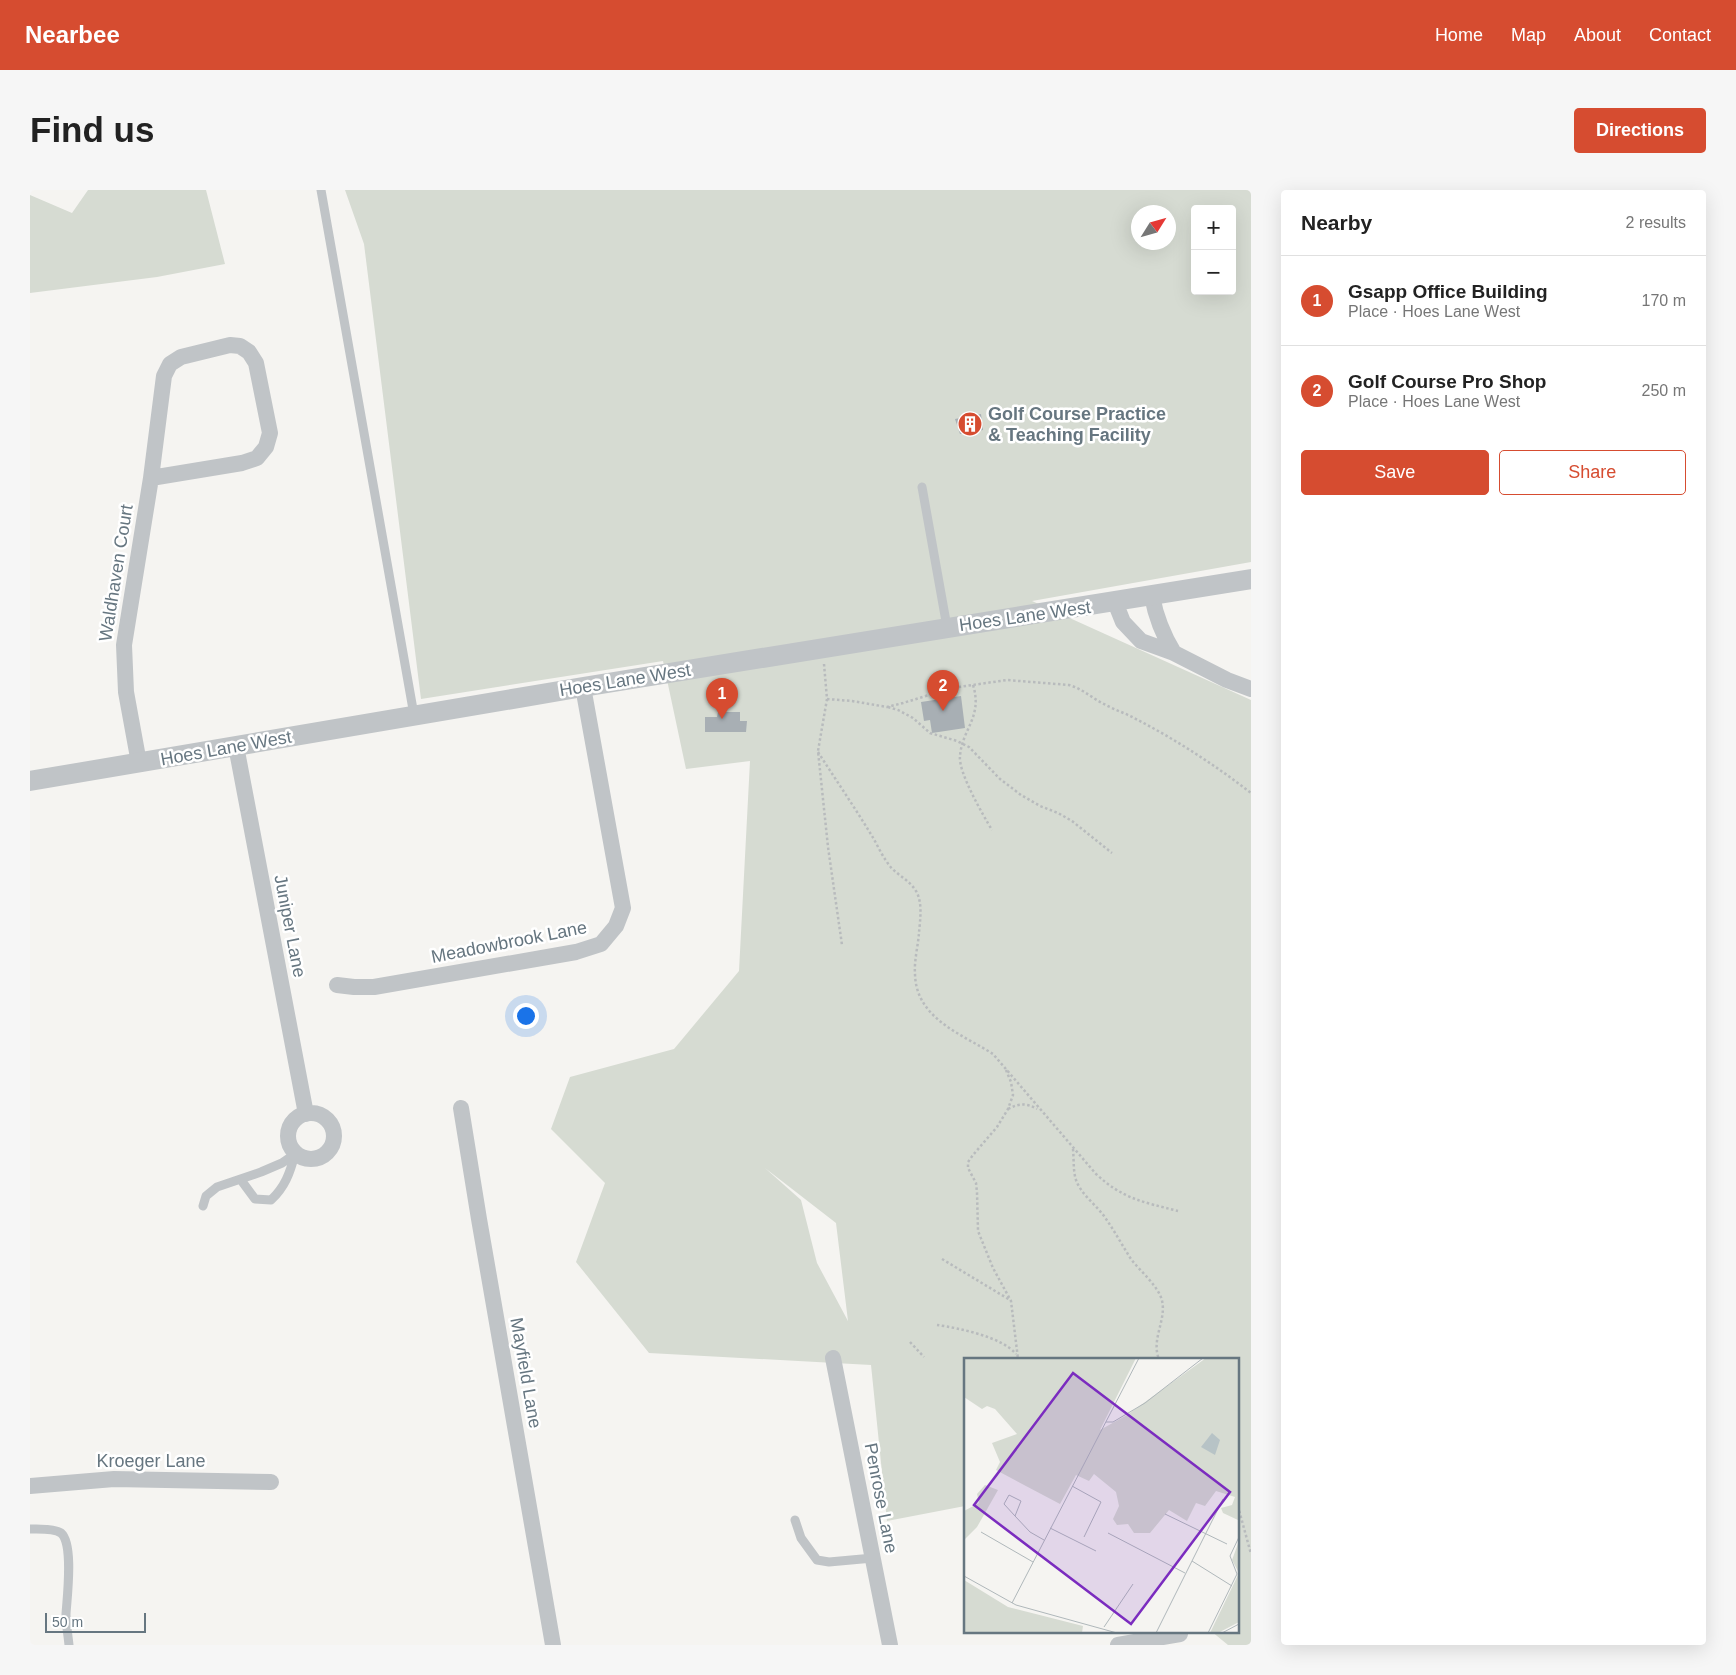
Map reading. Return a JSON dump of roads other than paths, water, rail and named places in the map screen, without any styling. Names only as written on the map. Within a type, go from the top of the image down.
[{"type":"street","name":"Waldhaven Court","points":[[139,763],[126,692],[124,645],[151,478],[164,376],[170,364],[181,357],[230,345],[240,346],[249,352],[256,363],[270,432],[266,447],[257,458],[242,463],[151,478]]},
{"type":"street","name":"Hoes Lane West","points":[[30,780],[139,763],[583,686],[1251,580]]},
{"type":"street","points":[[1152,596],[1155,613],[1164,636],[1174,653]]},
{"type":"street","points":[[1115,602],[1124,622],[1141,641],[1174,653],[1227,680],[1251,689]]},
{"type":"street","name":"Meadowbrook Lane","points":[[337,985],[354,988],[374,988],[576,952],[601,944],[616,926],[623,908],[583,686]]},
{"type":"street","name":"Juniper Lane","points":[[236,746],[306,1114]]},
{"type":"street","name":"Mayfield Lane","points":[[461,1108],[480,1228],[553,1645]]},
{"type":"street","points":[[310,1113],[320,1115],[326,1119],[332,1126],[334,1141],[325,1155],[316,1159],[306,1160],[296,1154],[288,1144],[287,1134],[290,1125],[295,1119],[310,1113]]},
{"type":"street","name":"Penrose Lane","points":[[833,1358],[890,1645]]},
{"type":"street","name":"Kroeger Lane","points":[[30,1486],[114,1479],[271,1482]]},
{"type":"street","points":[[1118,1645],[1180,1634]]},
{"type":"lane","points":[[321,190],[414,715]]},
{"type":"lane","points":[[922,487],[947,627]]},
{"type":"lane","points":[[241,1180],[254,1198],[271,1200],[281,1191],[290,1175],[296,1154]]},
{"type":"lane","points":[[203,1206],[206,1196],[217,1187],[241,1180],[282,1163],[296,1154]]},
{"type":"lane","points":[[795,1520],[801,1538],[817,1560],[829,1562],[873,1558]]},
{"type":"lane","points":[[30,1529],[58,1531],[65,1539],[70,1572],[66,1615],[69,1645]]},
{"type":"place","name":"Golf Course Practice & Teaching Facility","points":[[970,424]]},
{"type":"place","name":"Golf Course Pro Shop","points":[[943,711]]},
{"type":"place","name":"Gsapp Office Building","points":[[722,719]]}]
